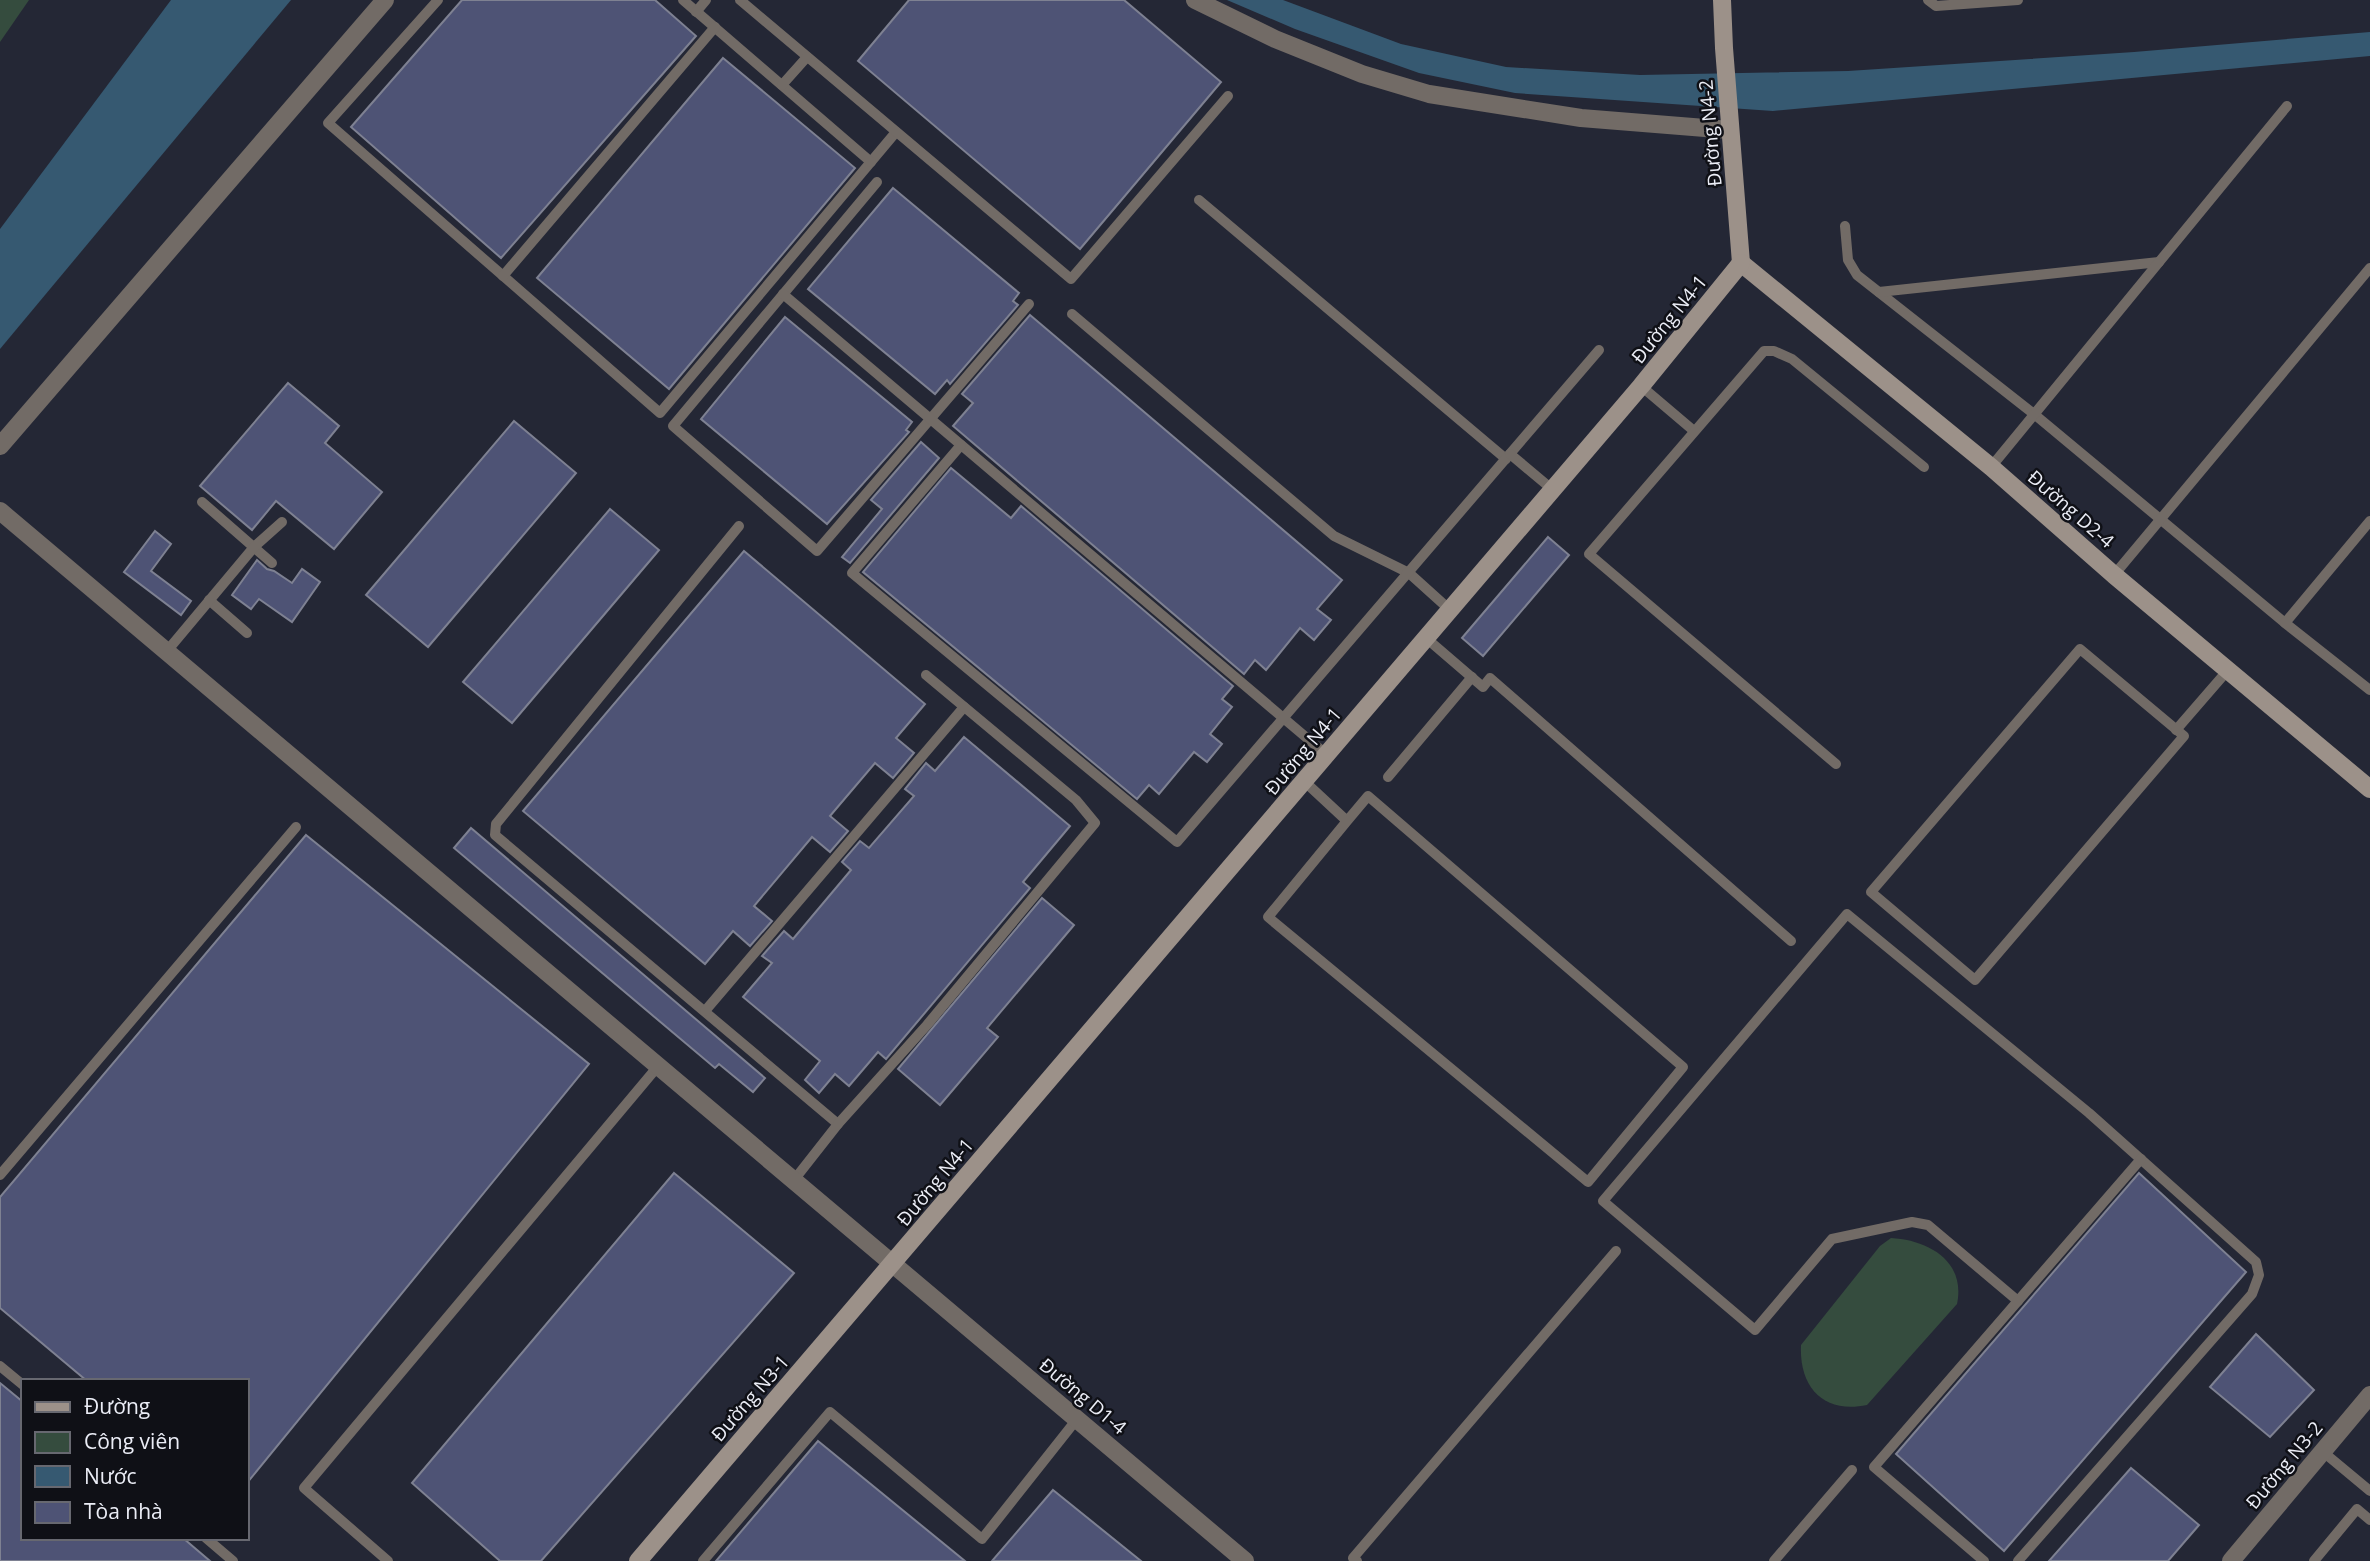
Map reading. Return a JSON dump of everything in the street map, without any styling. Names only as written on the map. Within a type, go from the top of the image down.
[{"type":"main road","name":"Đường N4-2","points":[[1722,0],[1741,263]]},
{"type":"main road","name":"Đường N4-1","points":[[893,1263],[1553,490],[1741,263]]},
{"type":"main road","name":"Đường D2-4","points":[[1741,263],[1991,467],[2114,575],[2369,785]]},
{"type":"main road","name":"Đường N3-1","points":[[638,1561],[893,1263]]},
{"type":"street","points":[[0,446],[385,0]]},
{"type":"street","points":[[1195,0],[1275,39],[1349,69],[1429,94],[1581,118],[1730,130]]},
{"type":"street","name":"Đường D1-4","points":[[0,511],[1245,1561]]},
{"type":"street","name":"Đường N3-2","points":[[2231,1561],[2370,1395]]},
{"type":"lane","points":[[438,0],[328,123],[660,412],[896,132]]},
{"type":"lane","points":[[683,0],[871,162]]},
{"type":"lane","points":[[696,12],[706,0]]},
{"type":"lane","points":[[740,0],[1071,279],[1228,96]]},
{"type":"lane","points":[[1928,0],[1936,6],[2018,0]]},
{"type":"lane","points":[[503,276],[715,27]]},
{"type":"lane","points":[[782,85],[807,57]]},
{"type":"lane","points":[[1991,467],[2287,106]]},
{"type":"lane","points":[[877,182],[673,426],[817,551],[1029,304]]},
{"type":"lane","points":[[1199,200],[1508,457],[1553,490]]},
{"type":"lane","points":[[1845,226],[1850,267],[1857,275],[2034,414],[2285,623],[2370,690]]},
{"type":"lane","points":[[1879,292],[2159,262]]},
{"type":"lane","points":[[2114,575],[2370,268]]},
{"type":"lane","points":[[783,294],[1327,755]]},
{"type":"lane","points":[[1072,314],[1334,536],[1409,573],[1450,610]]},
{"type":"lane","points":[[961,445],[852,573],[1177,842],[1599,350]]},
{"type":"lane","points":[[1836,764],[1589,554],[1764,351],[1774,351],[1792,359],[1924,467]]},
{"type":"lane","points":[[1641,386],[1694,431]]},
{"type":"lane","points":[[202,502],[272,563]]},
{"type":"lane","points":[[2285,623],[2370,521]]},
{"type":"lane","points":[[167,651],[254,547],[282,522]]},
{"type":"lane","points":[[739,526],[496,824],[495,835],[838,1124]]},
{"type":"lane","points":[[209,600],[247,633]]},
{"type":"lane","points":[[1426,638],[1483,687],[1490,678],[1791,941]]},
{"type":"lane","points":[[2080,649],[2176,730],[2184,736],[1975,980],[1871,892],[2080,649]]},
{"type":"lane","points":[[2176,730],[2228,670]]},
{"type":"lane","points":[[794,1180],[838,1124],[927,1026],[1095,823],[1076,800],[926,675]]},
{"type":"lane","points":[[1388,777],[1472,677]]},
{"type":"lane","points":[[705,1011],[964,706]]},
{"type":"lane","points":[[1304,781],[1347,821]]},
{"type":"lane","points":[[1368,796],[1683,1067],[1588,1182],[1268,916],[1347,821],[1368,796]]},
{"type":"lane","points":[[0,1175],[296,827]]},
{"type":"lane","points":[[2018,1301],[1928,1225],[1912,1222],[1832,1239],[1755,1330],[1603,1201],[1847,915],[2090,1113],[2256,1262],[2259,1275],[2252,1294],[2018,1561]]},
{"type":"lane","points":[[388,1561],[304,1488],[660,1065]]},
{"type":"lane","points":[[1984,1561],[1874,1467],[2141,1159]]},
{"type":"lane","points":[[1357,1561],[1353,1558],[1616,1251]]},
{"type":"lane","points":[[0,1366],[21,1383]]},
{"type":"lane","points":[[703,1561],[830,1412],[982,1539],[1077,1419]]},
{"type":"lane","points":[[2322,1451],[2369,1487]]},
{"type":"lane","points":[[1774,1561],[1852,1471]]},
{"type":"lane","points":[[2314,1561],[2357,1509],[2370,1520]]},
{"type":"lane","points":[[208,1540],[233,1561]]},
{"type":"green space","points":[[0,0],[29,0],[0,42]]},
{"type":"green space","points":[[1891,1238],[1931,1248],[1950,1265],[1956,1276],[1957,1304],[1867,1405],[1838,1405],[1817,1394],[1810,1385],[1804,1374],[1801,1345],[1880,1246]]},
{"type":"water","points":[[171,0],[291,0],[0,349],[0,229]]},
{"type":"water","points":[[1227,0],[1283,0],[1401,44],[1506,67],[1640,75],[1848,71],[2134,52],[2370,32],[2370,56],[1773,111],[1515,93],[1419,73],[1295,29]]},
{"type":"building","points":[[462,0],[655,0],[696,36],[501,258],[351,127]]},
{"type":"building","points":[[909,0],[1124,0],[1221,82],[1080,249],[858,61]]},
{"type":"building","points":[[723,58],[855,168],[669,389],[537,278]]},
{"type":"building","points":[[893,188],[1019,293],[1013,301],[1018,305],[950,384],[947,380],[935,394],[808,289]]},
{"type":"building","points":[[1030,315],[1342,580],[1317,609],[1331,620],[1314,640],[1300,628],[1266,670],[1255,660],[1244,674],[953,426],[973,403],[962,394]]},
{"type":"building","points":[[785,317],[912,422],[906,430],[909,432],[827,524],[701,419]]},
{"type":"building","points":[[288,383],[339,426],[325,443],[382,492],[334,549],[276,501],[252,530],[200,486]]},
{"type":"building","points":[[514,421],[576,473],[428,647],[366,595]]},
{"type":"building","points":[[921,442],[939,458],[850,563],[842,557],[882,509],[871,500]]},
{"type":"building","points":[[951,468],[1011,518],[1021,506],[1233,686],[1222,699],[1232,707],[1210,734],[1222,744],[1207,762],[1194,752],[1159,794],[1149,785],[1137,799],[863,572]]},
{"type":"building","points":[[610,509],[659,550],[512,723],[463,682]]},
{"type":"building","points":[[155,531],[171,544],[151,571],[191,601],[181,615],[124,572]]},
{"type":"building","points":[[1548,537],[1569,555],[1483,656],[1462,638]]},
{"type":"building","points":[[744,551],[925,704],[896,738],[914,753],[893,778],[875,763],[830,816],[848,831],[830,852],[812,837],[754,906],[772,921],[750,946],[733,931],[705,964],[523,811]]},
{"type":"building","points":[[257,560],[292,583],[302,569],[320,582],[292,622],[259,599],[251,609],[232,595]]},
{"type":"building","points":[[964,737],[1070,826],[1023,882],[1030,888],[886,1059],[878,1052],[849,1086],[835,1074],[819,1093],[805,1080],[820,1061],[743,997],[772,963],[762,956],[784,931],[793,939],[851,870],[842,862],[860,841],[869,848],[914,796],[905,789],[926,763],[935,771]]},
{"type":"building","points":[[471,828],[765,1078],[753,1092],[719,1064],[715,1068],[454,848]]},
{"type":"building","points":[[306,835],[589,1064],[248,1482],[248,1379],[85,1379],[0,1308],[0,1197]]},
{"type":"building","points":[[1042,898],[1074,925],[987,1028],[998,1037],[940,1105],[898,1069]]},
{"type":"building","points":[[674,1173],[794,1273],[541,1561],[500,1561],[412,1483]]},
{"type":"building","points":[[2139,1173],[2246,1272],[2004,1551],[1896,1454]]},
{"type":"building","points":[[2256,1334],[2314,1390],[2270,1437],[2210,1387]]},
{"type":"building","points":[[0,1383],[21,1400],[21,1540],[185,1540],[210,1561],[0,1561]]},
{"type":"building","points":[[818,1441],[965,1561],[716,1561]]},
{"type":"building","points":[[2131,1468],[2199,1525],[2168,1561],[2049,1561]]},
{"type":"building","points":[[1053,1490],[1141,1561],[992,1561]]}]
